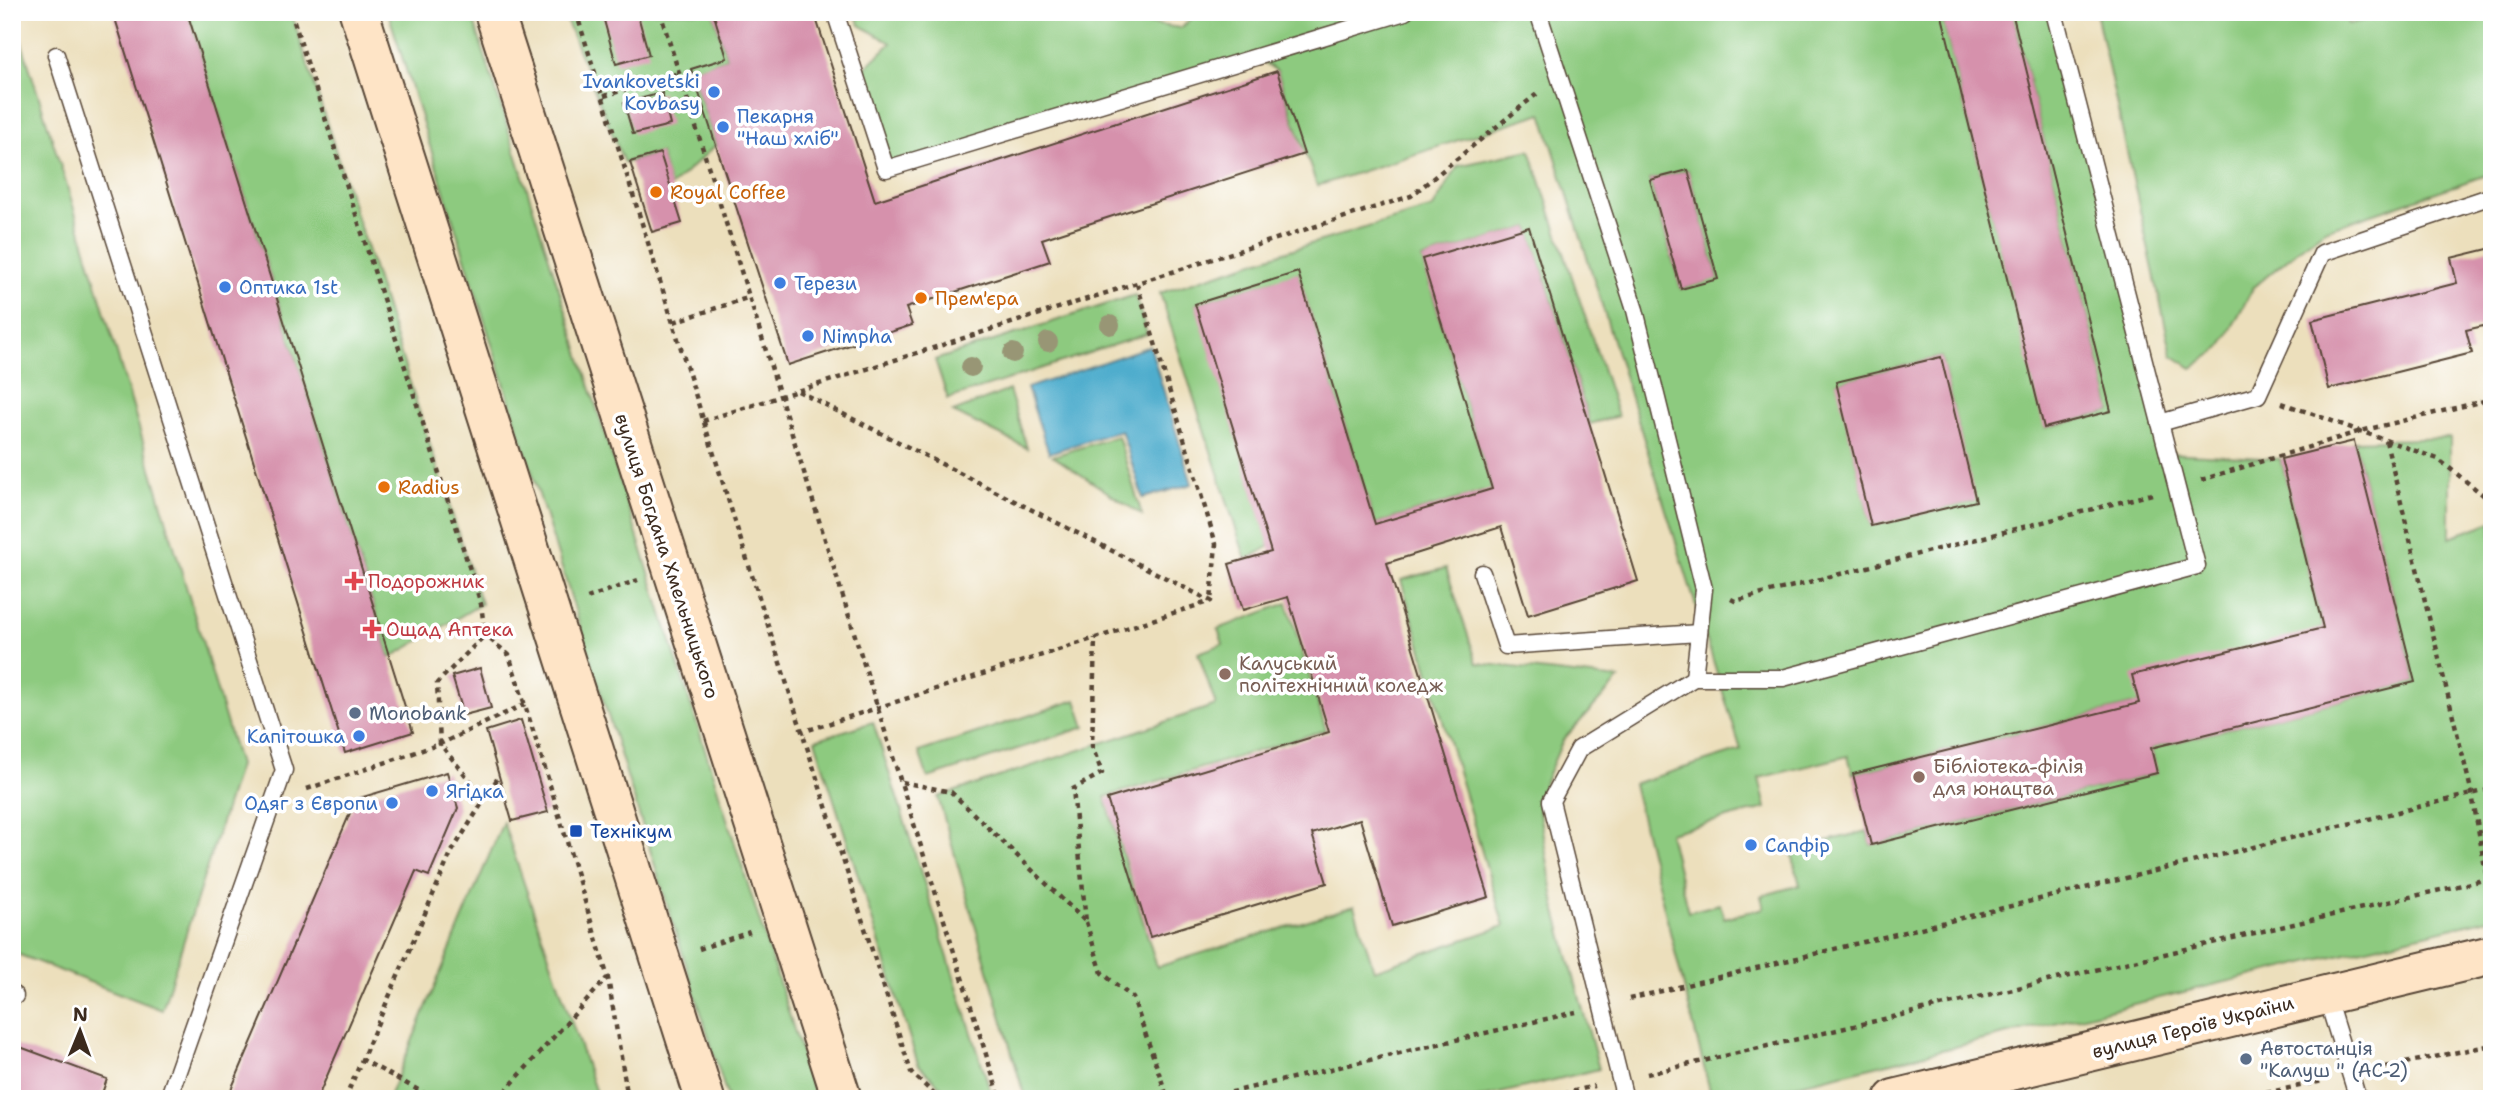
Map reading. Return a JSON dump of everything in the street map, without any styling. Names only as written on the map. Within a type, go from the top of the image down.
[{"type":"street","points":[[359,12],[705,1099]]},
{"type":"street","name":"вулиця Богдана Хмельницького","points":[[494,12],[842,1099]]},
{"type":"street","name":"вулиця Героїв України","points":[[1894,1099],[2492,956]]},
{"type":"lane","points":[[835,12],[886,169],[1405,12]]},
{"type":"lane","points":[[1538,12],[1635,310],[1704,589],[1694,678]]},
{"type":"lane","points":[[1625,1099],[1551,801],[1579,749],[1694,678],[1783,678],[2197,566],[2054,12]]},
{"type":"lane","points":[[56,55],[284,770],[168,1099]]},
{"type":"lane","points":[[2160,422],[2259,395],[2322,253],[2492,195]]},
{"type":"lane","points":[[1482,573],[1506,646],[1699,633]]},
{"type":"lane","points":[[2326,995],[2358,1099]]},
{"type":"path","points":[[291,12],[481,604],[485,635],[509,655],[526,704],[608,978],[628,1099]]},
{"type":"path","points":[[576,12],[703,421],[911,1072],[939,1099]]},
{"type":"path","points":[[660,12],[1000,1099]]},
{"type":"path","points":[[604,96],[679,73]]},
{"type":"path","points":[[703,421],[1411,196],[1559,76]]},
{"type":"path","points":[[1137,284],[1216,544],[1211,601]]},
{"type":"path","points":[[674,322],[750,298]]},
{"type":"path","points":[[797,390],[1211,601]]},
{"type":"path","points":[[2259,395],[2438,459],[2492,502]]},
{"type":"path","points":[[1704,589],[1735,601],[2177,488],[2361,431],[2492,399]]},
{"type":"path","points":[[1544,1099],[2489,878],[2472,794],[2386,440]]},
{"type":"path","points":[[2485,551],[2492,549]]},
{"type":"path","points":[[586,598],[643,578]]},
{"type":"path","points":[[802,732],[1211,601]]},
{"type":"path","points":[[485,635],[437,683],[440,744],[485,799]]},
{"type":"path","points":[[1096,638],[1092,746],[1102,773],[1073,789],[1086,922],[1102,973],[1133,998],[1168,1099]]},
{"type":"path","points":[[273,801],[440,744],[526,704]]},
{"type":"path","points":[[534,766],[543,762]]},
{"type":"path","points":[[345,1099],[451,853],[499,776]]},
{"type":"path","points":[[901,782],[951,792],[1086,922]]},
{"type":"path","points":[[1202,1099],[1602,1006],[2492,789]]},
{"type":"path","points":[[691,951],[761,929]]},
{"type":"path","points":[[498,1099],[608,978]]},
{"type":"path","points":[[362,1059],[435,1099]]},
{"type":"green space","points":[[12,12],[72,202],[239,765],[162,1010],[12,952]]},
{"type":"green space","points":[[187,12],[291,12],[481,604],[390,658]]},
{"type":"green space","points":[[388,12],[471,12],[816,1099],[728,1099]]},
{"type":"green space","points":[[557,12],[713,12],[727,58],[691,70],[716,145],[670,187],[660,153],[624,163],[567,22]]},
{"type":"green space","points":[[854,12],[1097,12],[1099,17],[1181,28],[1194,16],[1189,12],[1941,12],[2045,428],[2111,411],[2012,12],[2054,12],[2168,453],[2281,459],[2323,628],[2139,703],[1853,774],[1848,756],[1759,778],[1766,808],[1669,833],[1688,912],[1720,904],[1724,918],[1764,908],[1761,896],[1800,885],[1791,850],[1867,831],[1871,845],[2157,773],[2151,748],[2415,682],[2354,441],[2450,438],[2450,537],[2492,522],[2492,918],[1738,1099],[1712,1099],[1633,784],[1741,750],[1542,113],[1317,186],[1277,71],[1255,57],[886,169],[856,77],[891,43],[860,25]],"holes":[[[1688,170],[1718,278],[1681,289],[1650,180]],[[1941,357],[1975,501],[1871,525],[1837,382]]]},
{"type":"green space","points":[[2096,12],[2344,12],[2348,24],[2399,12],[2492,12],[2492,173],[2325,230],[2253,288],[2221,348],[2192,368],[2172,355]]},
{"type":"green space","points":[[1530,150],[1618,416],[1590,424],[1529,227],[1422,259],[1492,489],[1375,524],[1298,273],[1196,304],[1270,546],[1246,560],[1160,293],[1290,250],[1433,208],[1458,166]]},
{"type":"green space","points":[[1135,295],[1147,334],[948,399],[935,360]]},
{"type":"green space","points":[[1009,390],[1027,448],[953,412]]},
{"type":"green space","points":[[1118,436],[1142,515],[1053,456]]},
{"type":"green space","points":[[1446,568],[1477,663],[1619,679],[1563,740],[1537,800],[1556,911],[1599,1069],[1476,1099],[1029,1099],[1023,1091],[938,797],[1216,705],[1198,653],[1223,644],[1218,629],[1287,603],[1326,730],[1105,797],[1157,967],[1354,906],[1374,970],[1504,926],[1401,580]]},
{"type":"green space","points":[[1076,700],[1085,727],[928,778],[919,752]]},
{"type":"green space","points":[[873,722],[993,1099],[953,1099],[918,1064],[815,740]]},
{"type":"green space","points":[[503,822],[598,1099],[388,1099]]},
{"type":"water","points":[[1150,346],[1192,484],[1143,498],[1121,430],[1049,453],[1027,388]]},
{"type":"building","points":[[113,12],[187,12],[413,732],[345,753]]},
{"type":"building","points":[[637,12],[649,55],[616,64],[602,13]]},
{"type":"building","points":[[713,12],[814,12],[875,201],[1277,71],[1304,154],[1042,239],[1050,261],[906,308],[912,325],[788,365],[691,69],[727,58]]},
{"type":"building","points":[[1941,12],[2012,12],[2111,411],[2044,428]]},
{"type":"building","points":[[662,93],[670,125],[633,134],[624,103]]},
{"type":"building","points":[[660,153],[682,223],[652,232],[630,162]]},
{"type":"building","points":[[1688,170],[1718,279],[1681,289],[1650,180]]},
{"type":"building","points":[[1529,227],[1638,581],[1528,615],[1501,527],[1387,563],[1489,897],[1392,926],[1360,819],[1312,834],[1327,883],[1150,937],[1107,799],[1329,732],[1288,597],[1243,610],[1229,564],[1271,552],[1195,304],[1298,272],[1375,524],[1492,489],[1422,259]]},
{"type":"building","points":[[2492,248],[2492,324],[2466,330],[2472,353],[2329,389],[2312,320],[2457,283],[2451,258]]},
{"type":"building","points":[[1941,357],[1976,501],[1871,526],[1836,382]]},
{"type":"building","points":[[2354,441],[2415,682],[2151,748],[2157,773],[1871,845],[1853,774],[2139,703],[2132,675],[2323,628],[2281,459]]},
{"type":"building","points":[[480,668],[491,708],[464,715],[452,676]]},
{"type":"building","points":[[521,720],[548,812],[512,821],[486,731]]},
{"type":"building","points":[[447,772],[458,808],[429,876],[416,871],[317,1099],[227,1099],[356,799]]},
{"type":"building","points":[[12,1044],[107,1079],[100,1099],[12,1099]]},
{"type":"place","name":"Ivankovetski Kovbasy","points":[[714,92]]},
{"type":"place","name":"Пекарня \"Наш хліб\"","points":[[723,127]]},
{"type":"place","name":"Royal Coffee","points":[[656,192]]},
{"type":"place","name":"Терези","points":[[780,283]]},
{"type":"place","name":"Оптика 1st","points":[[225,287]]},
{"type":"place","name":"Прем'єра","points":[[921,298]]},
{"type":"place","name":"Nimpha","points":[[808,336]]},
{"type":"place","name":"Radius","points":[[384,487]]},
{"type":"place","name":"Подорожник","points":[[354,581]]},
{"type":"place","name":"Ощад Аптека","points":[[372,629]]},
{"type":"place","name":"Калуський політехнічний коледж","points":[[1225,674]]},
{"type":"place","name":"Monobank","points":[[355,713]]},
{"type":"place","name":"Капітошка","points":[[359,736]]},
{"type":"place","name":"Бібліотека-філія для юнацтва","points":[[1919,777]]},
{"type":"place","name":"Ягідка","points":[[432,791]]},
{"type":"place","name":"Одяг з Європи","points":[[392,803]]},
{"type":"place","name":"Технікум","points":[[576,831]]},
{"type":"place","name":"Сапфір","points":[[1751,845]]},
{"type":"place","name":"Автостанція \"Калуш \" (АС-2)","points":[[2246,1059]]}]
